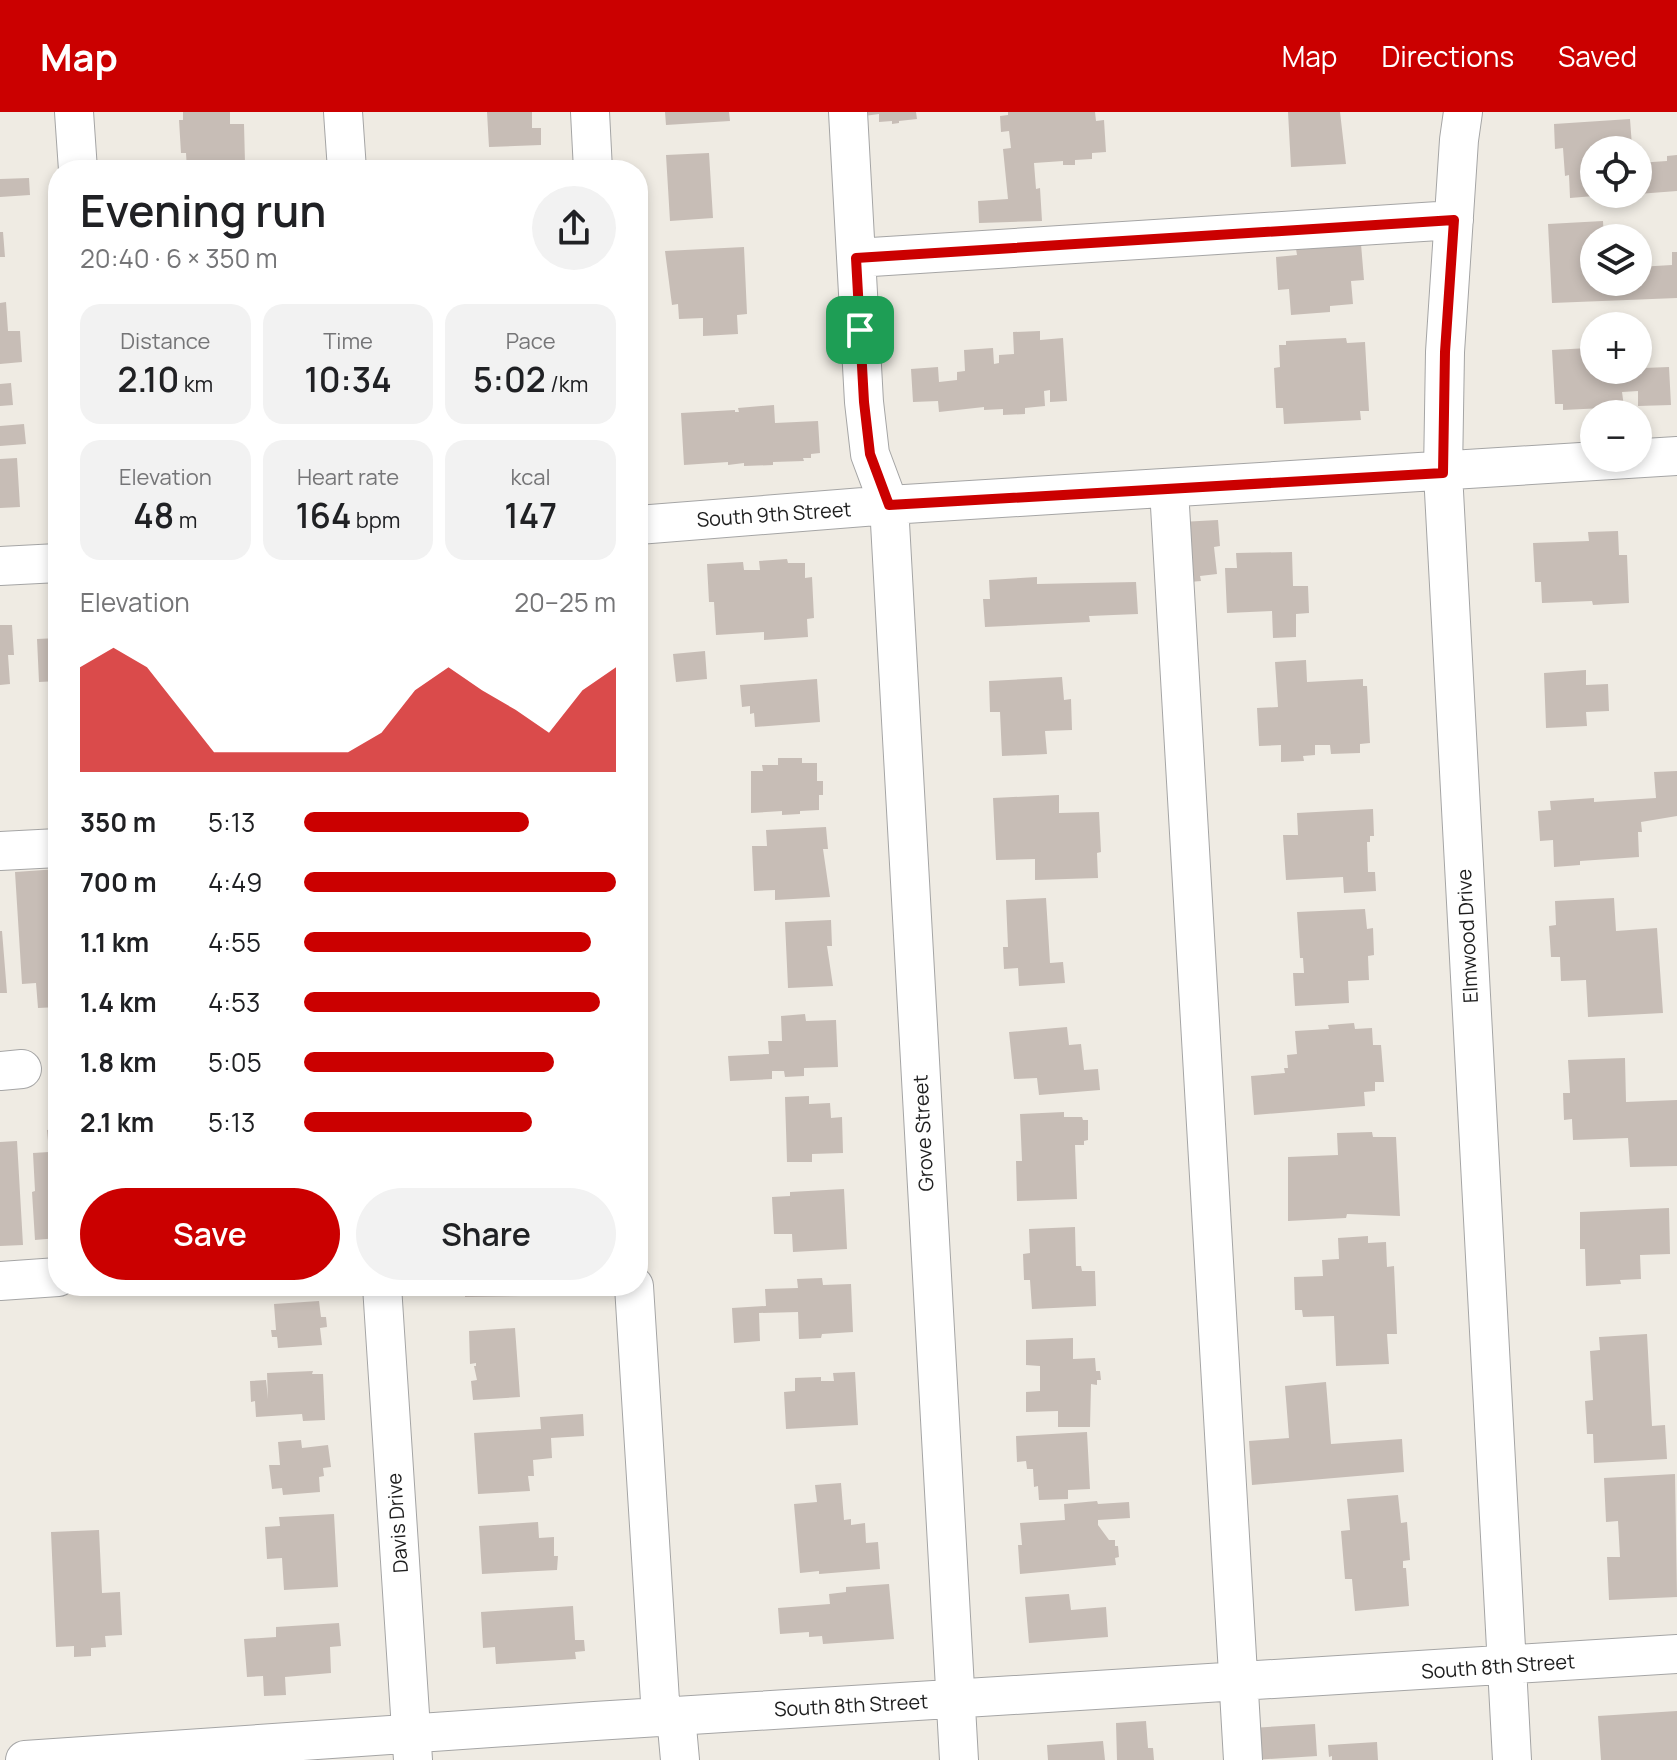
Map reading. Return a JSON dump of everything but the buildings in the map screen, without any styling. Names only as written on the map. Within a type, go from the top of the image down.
[{"type":"street","points":[[74,112],[77,160]]},
{"type":"street","points":[[343,112],[346,160]]},
{"type":"street","points":[[590,112],[592,160]]},
{"type":"street","name":"Grove Street","points":[[848,112],[864,402],[870,454],[889,505],[959,1760]]},
{"type":"street","name":"Elmwood Drive","points":[[1463,112],[1445,352],[1443,473],[1512,1760]]},
{"type":"street","points":[[856,258],[1454,220]]},
{"type":"street","name":"South 9th Street","points":[[648,524],[889,505],[1443,473],[1677,456]]},
{"type":"street","points":[[1169,489],[1243,1760]]},
{"type":"street","points":[[0,566],[48,564]]},
{"type":"street","points":[[0,851],[48,849]]},
{"type":"street","points":[[0,1281],[48,1278]]},
{"type":"street","name":"Davis Drive","points":[[383,1296],[412,1746]]},
{"type":"street","points":[[635,1296],[668,1717],[680,1760]]},
{"type":"street","name":"South 8th Street","points":[[25,1760],[412,1746],[668,1717],[1677,1654]]},
{"type":"route","points":[[1454,220],[1445,352],[1443,473],[889,505],[870,454],[860,330],[856,258],[1454,220]]}]
